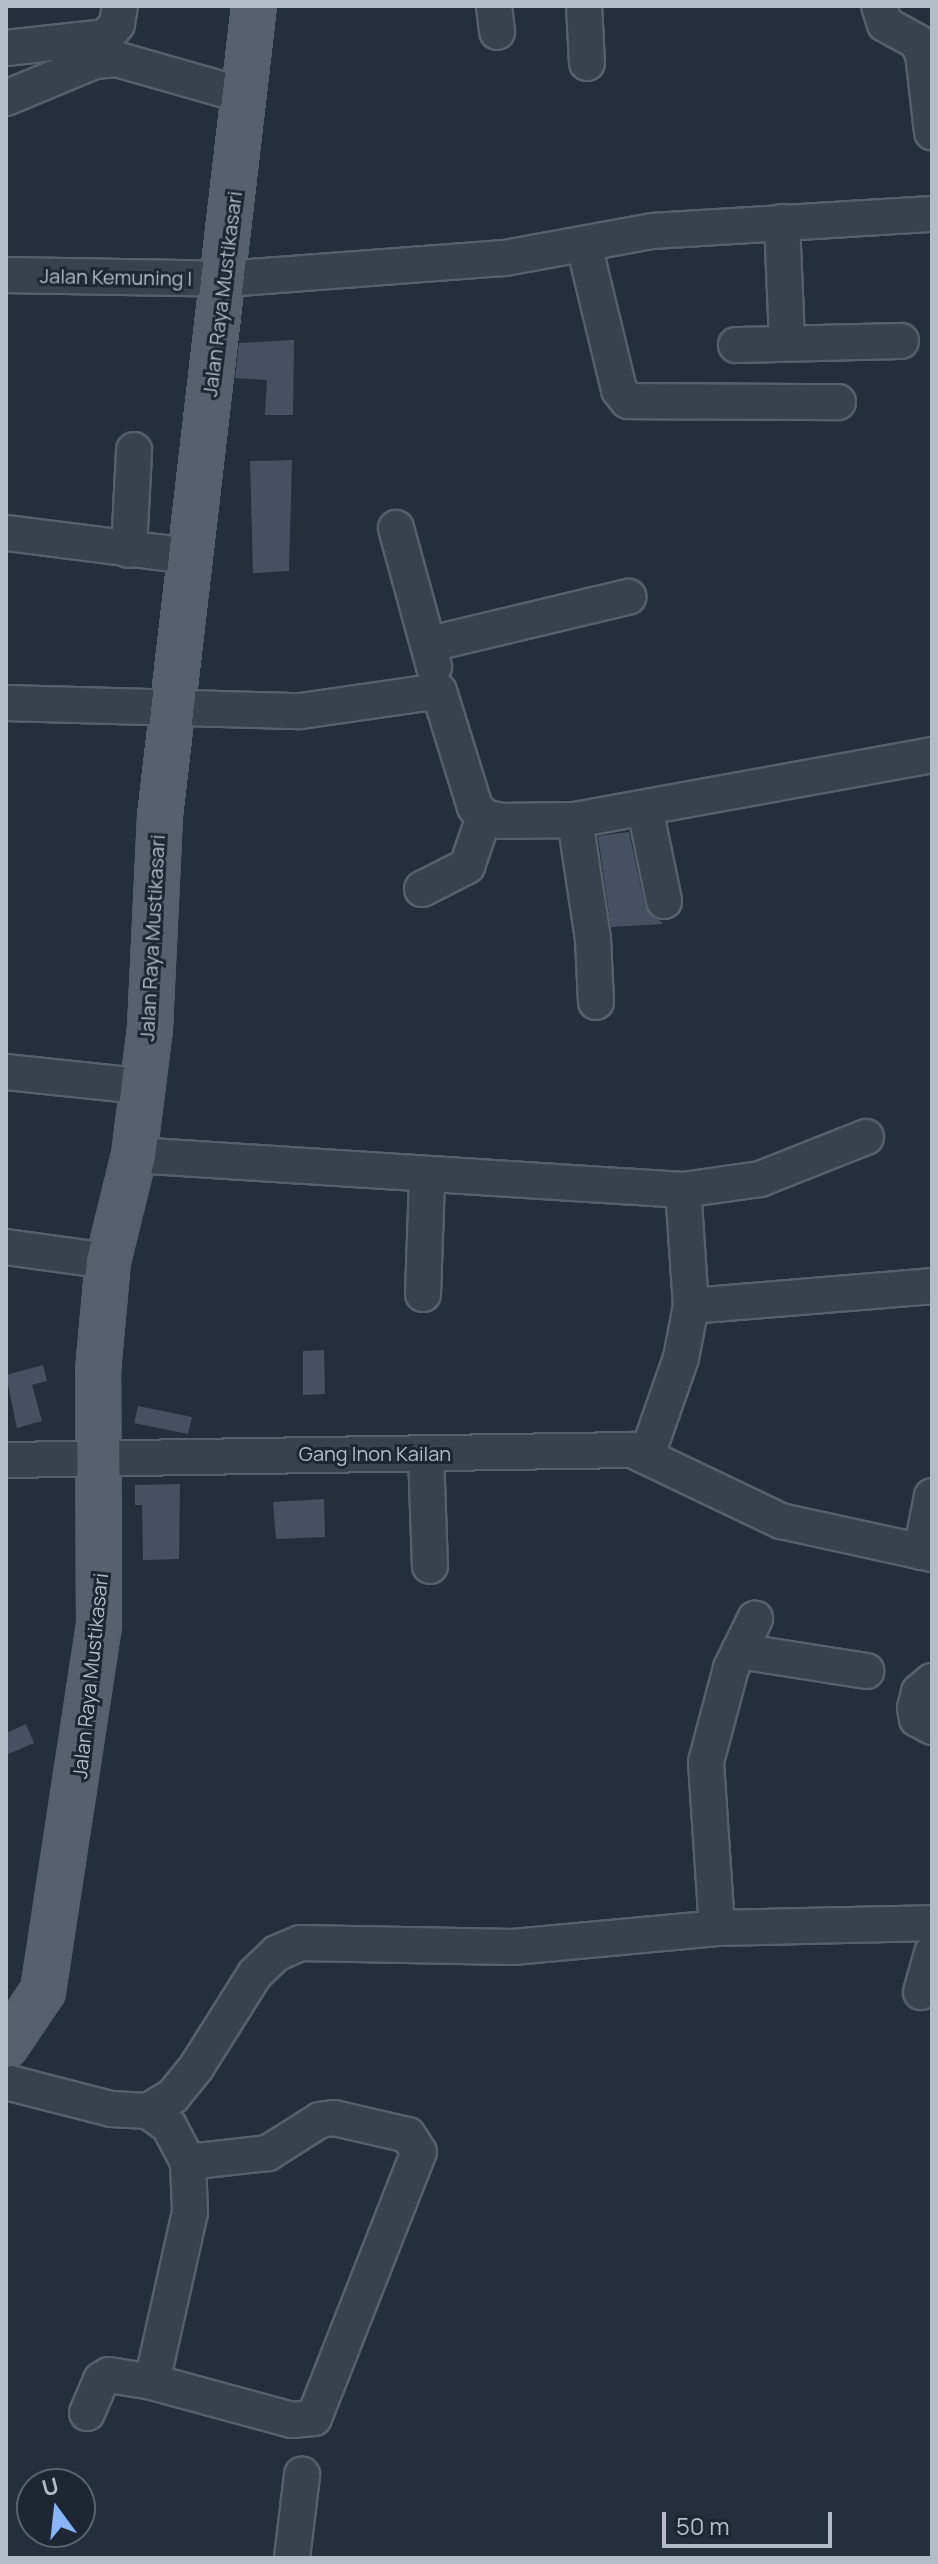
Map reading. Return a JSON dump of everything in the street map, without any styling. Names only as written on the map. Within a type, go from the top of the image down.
[{"type":"main road","name":"Jalan Raya Mustikasari","points":[[8,2041],[43,1991],[82,1762],[102,1595],[98,1371],[108,1261],[134,1155],[140,1086],[150,1028],[160,816],[189,556],[225,279],[254,6]]},
{"type":"street","points":[[6,48],[106,37],[117,24],[120,6]]},
{"type":"street","points":[[584,6],[587,63]]},
{"type":"street","points":[[879,6],[885,24],[917,42],[923,54],[932,132]]},
{"type":"street","points":[[6,98],[82,65],[116,59],[246,96]]},
{"type":"street","name":"Jalan Kemuning I","points":[[6,275],[225,279],[505,258],[652,231],[932,214]]},
{"type":"street","points":[[782,222],[787,343]]},
{"type":"street","points":[[584,245],[619,390],[628,401],[838,402]]},
{"type":"street","points":[[736,345],[901,341]]},
{"type":"street","points":[[129,550],[134,450]]},
{"type":"street","points":[[396,528],[430,644],[439,691],[475,807],[484,817],[575,820],[932,755]]},
{"type":"street","points":[[6,533],[189,556]]},
{"type":"street","points":[[430,644],[628,597]]},
{"type":"street","points":[[6,703],[174,705],[301,711],[439,691]]},
{"type":"street","points":[[645,809],[664,901]]},
{"type":"street","points":[[422,889],[467,866],[484,817]]},
{"type":"street","points":[[575,820],[593,939],[596,1002]]},
{"type":"street","points":[[6,1072],[140,1086]]},
{"type":"street","points":[[134,1155],[427,1177],[683,1190],[760,1179],[866,1137]]},
{"type":"street","points":[[423,1294],[427,1177]]},
{"type":"street","points":[[683,1190],[691,1306],[681,1358],[647,1455],[724,1498],[781,1521],[927,1553],[932,1496]]},
{"type":"street","points":[[6,1247],[108,1261]]},
{"type":"street","points":[[691,1306],[932,1286]]},
{"type":"street","name":"Gang Inon Kailan","points":[[6,1460],[632,1450],[647,1455]]},
{"type":"street","points":[[426,1453],[430,1566]]},
{"type":"street","points":[[717,1928],[706,1762],[739,1651],[755,1619]]},
{"type":"street","points":[[739,1651],[866,1671]]},
{"type":"street","points":[[932,1681],[919,1692],[915,1708],[917,1719],[932,1727]]},
{"type":"street","points":[[148,2111],[173,2096],[197,2066],[255,1974],[277,1953],[300,1943],[513,1947],[717,1928],[932,1923]]},
{"type":"street","points":[[921,1992],[932,1953]]},
{"type":"street","points":[[6,2082],[111,2109],[148,2111],[169,2126],[188,2162],[190,2212],[152,2382]]},
{"type":"street","points":[[87,2413],[101,2380],[109,2375],[152,2382],[292,2420],[314,2418],[419,2152],[408,2135],[334,2118],[320,2120],[268,2153],[188,2162]]},
{"type":"street","points":[[292,2558],[302,2475]]},
{"type":"building","points":[[294,340],[293,415],[265,415],[267,380],[235,378],[239,343]]},
{"type":"building","points":[[292,460],[289,571],[253,573],[250,461]]},
{"type":"building","points":[[629,832],[645,906],[663,924],[611,927],[598,836]]},
{"type":"building","points":[[324,1350],[325,1394],[303,1395],[303,1351]]},
{"type":"building","points":[[43,1365],[47,1381],[32,1385],[42,1421],[17,1428],[6,1375]]},
{"type":"building","points":[[138,1406],[192,1417],[188,1434],[134,1423]]},
{"type":"building","points":[[180,1484],[179,1559],[143,1560],[142,1505],[135,1505],[135,1485]]},
{"type":"building","points":[[324,1499],[325,1537],[276,1539],[273,1502]]},
{"type":"building","points":[[26,1724],[34,1743],[6,1755],[6,1733]]}]
